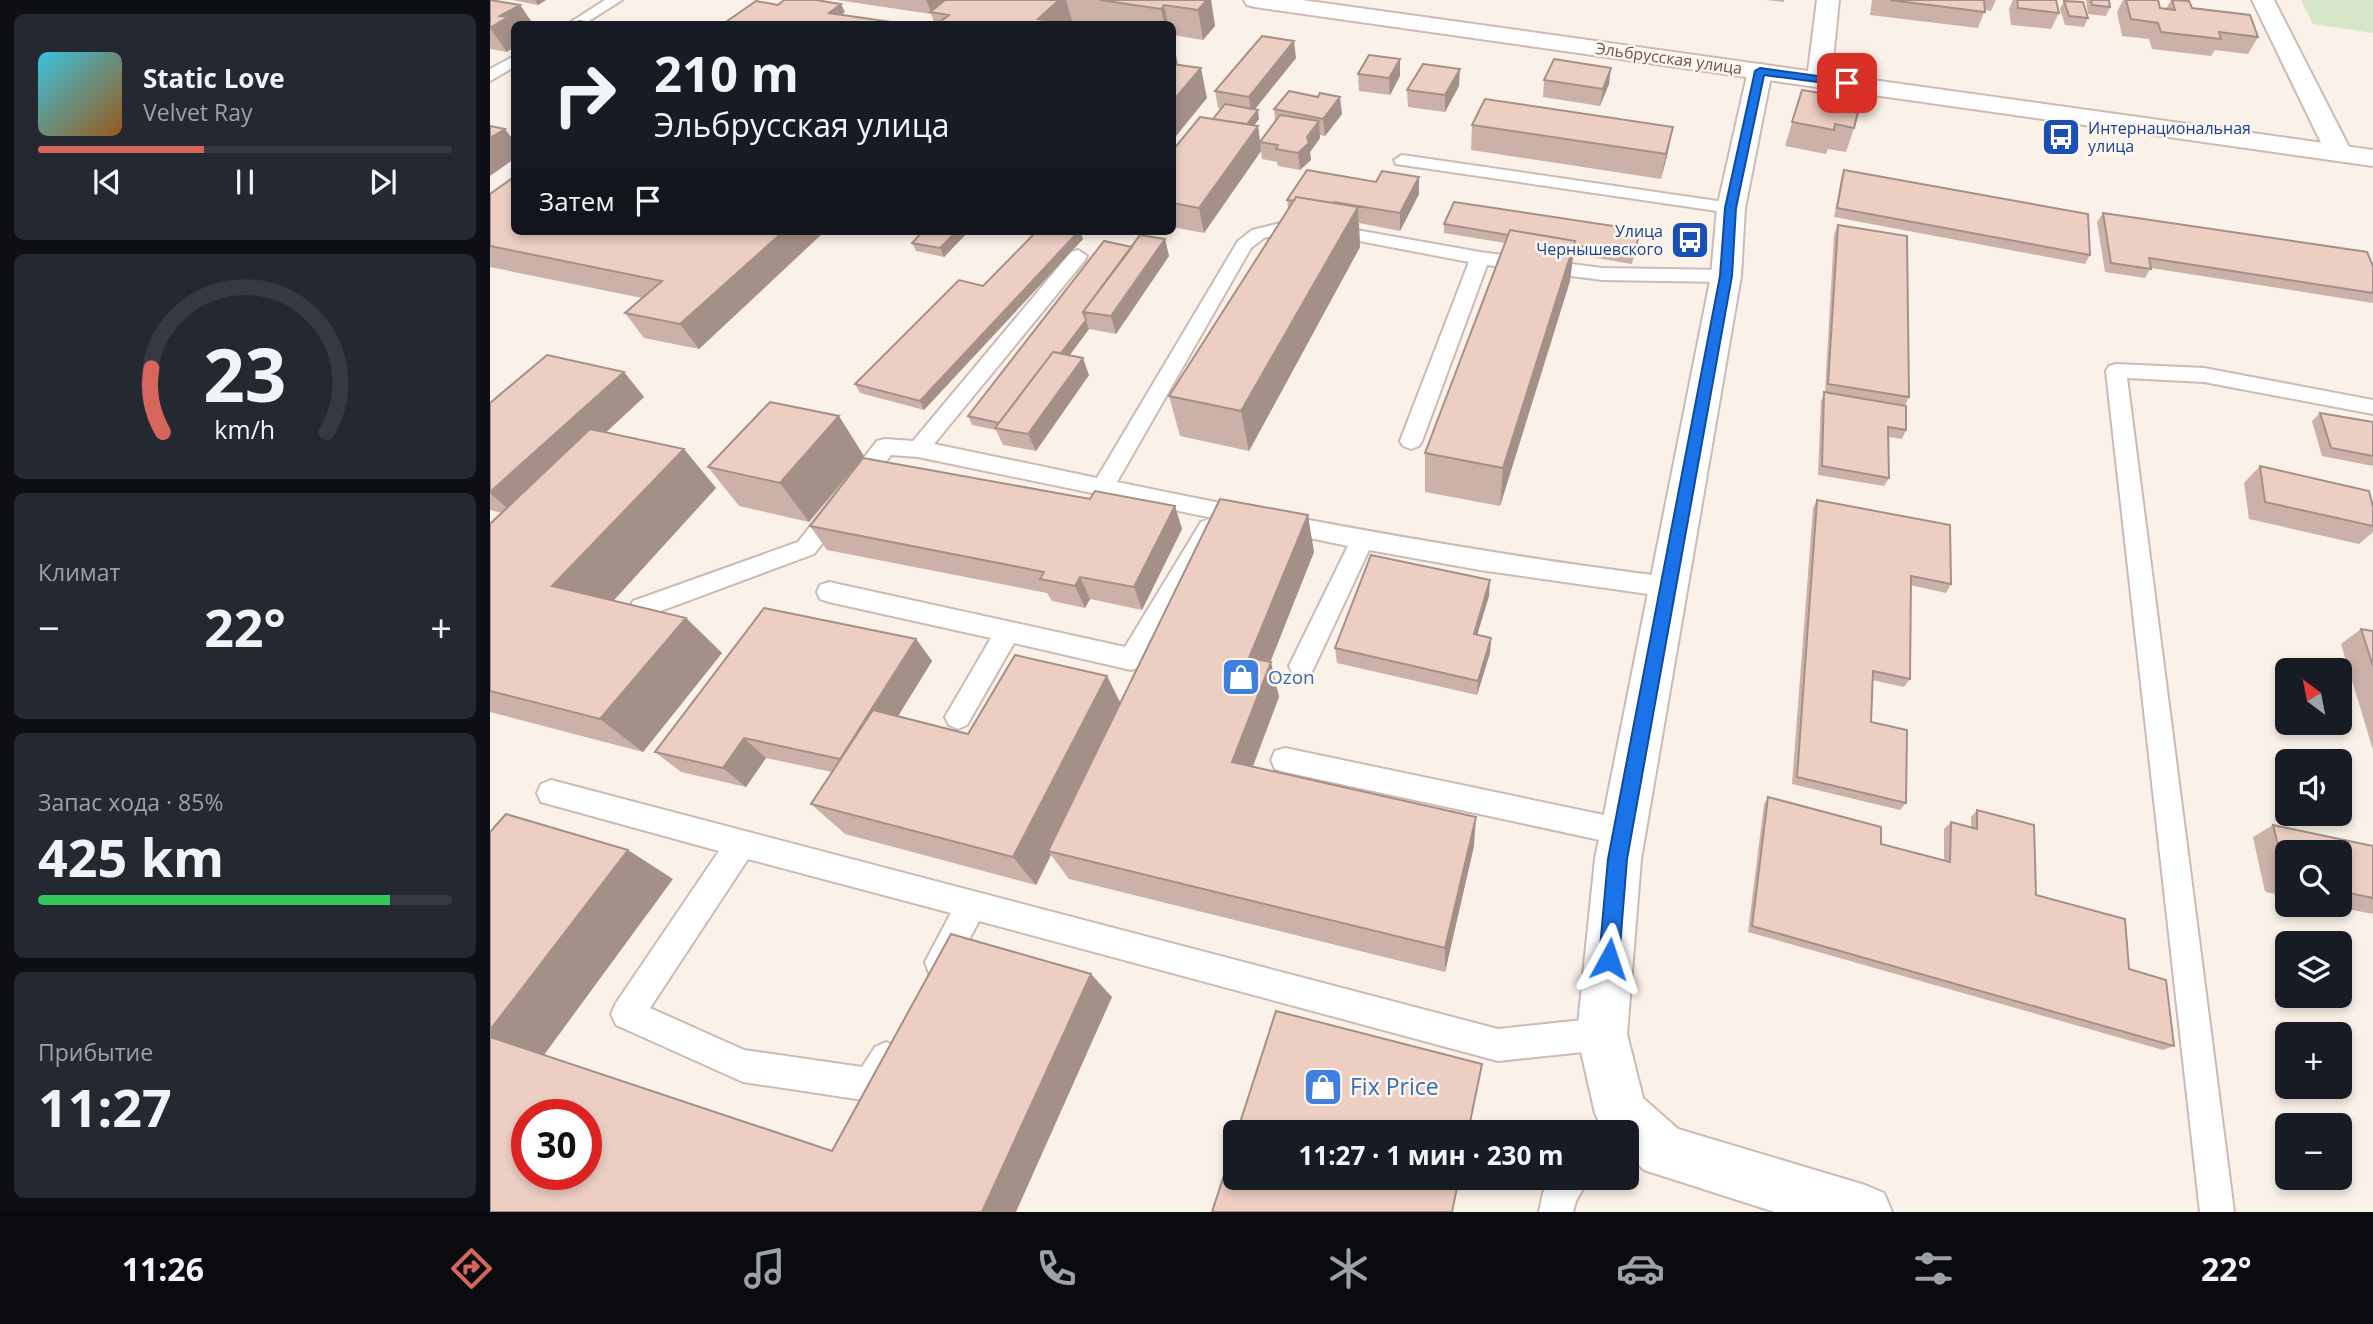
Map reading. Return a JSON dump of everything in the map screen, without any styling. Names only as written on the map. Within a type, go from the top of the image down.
[{"type":"street","name":"Эльбрусская улица","points":[[1255,0],[2373,158]]},
{"type":"street","points":[[1819,79],[1828,0]]},
{"type":"street","points":[[2263,0],[2339,153]]},
{"type":"street","points":[[1614,1120],[1602,1034],[1618,859],[1726,276],[1731,208],[1760,71]]},
{"type":"street","points":[[1639,1138],[1663,1152],[1865,1212]]},
{"type":"lane","points":[[580,21],[615,0]]},
{"type":"lane","points":[[490,76],[511,63]]},
{"type":"lane","points":[[1402,160],[1731,208]]},
{"type":"lane","points":[[1103,487],[1244,245],[1258,234],[1285,227],[1328,230],[1480,258],[1602,274],[1726,276]]},
{"type":"lane","points":[[918,449],[1078,256]]},
{"type":"lane","points":[[1411,441],[1480,258]]},
{"type":"lane","points":[[2217,1212],[2116,371],[2204,376],[2373,408]]},
{"type":"lane","points":[[642,608],[806,548],[885,447],[918,449],[1362,541],[1553,574],[1669,587]]},
{"type":"lane","points":[[829,592],[1132,659],[1219,512]]},
{"type":"lane","points":[[1302,666],[1362,541]]},
{"type":"lane","points":[[958,717],[1008,631]]},
{"type":"lane","points":[[1285,760],[1623,832]]},
{"type":"lane","points":[[551,793],[1498,1045],[1602,1034]]},
{"type":"lane","points":[[741,844],[627,1014],[743,1066],[870,1085],[898,1037]]},
{"type":"lane","points":[[925,989],[972,905]]},
{"type":"lane","points":[[1556,1212],[1562,1190]]},
{"type":"green space","points":[[2301,0],[2373,0],[2373,33],[2313,24]]},
{"type":"building","points":[[490,0],[520,5],[500,16],[508,17],[490,28]]},
{"type":"building","points":[[784,0],[816,0],[841,4],[829,13],[885,21],[727,21],[756,1],[778,5]]},
{"type":"building","points":[[945,0],[1059,0],[1038,19],[1052,21],[941,21],[949,15],[930,12]]},
{"type":"building","points":[[1100,0],[1207,0],[1198,10],[1164,5],[1161,9]]},
{"type":"building","points":[[1890,0],[1984,0],[1985,12]]},
{"type":"building","points":[[2017,0],[2056,0],[2059,13],[2018,8]]},
{"type":"building","points":[[2091,0],[2109,0],[2110,7],[2092,5]]},
{"type":"building","points":[[2126,0],[2158,0],[2160,8],[2175,10],[2172,0],[2189,1],[2192,8],[2250,15],[2258,37],[2219,32],[2221,39],[2161,32],[2158,23],[2131,19]]},
{"type":"building","points":[[2064,1],[2083,2],[2088,18],[2069,16]]},
{"type":"building","points":[[1262,36],[1294,41],[1249,97],[1215,91]]},
{"type":"building","points":[[1369,55],[1400,59],[1389,78],[1358,74]]},
{"type":"building","points":[[1554,59],[1611,68],[1603,89],[1544,80]]},
{"type":"building","points":[[1423,64],[1460,69],[1445,95],[1407,90]]},
{"type":"building","points":[[1176,65],[1201,68],[1176,97]]},
{"type":"building","points":[[1802,90],[1861,100],[1854,128],[1835,124],[1834,130],[1792,122]]},
{"type":"building","points":[[1289,91],[1318,97],[1320,93],[1340,97],[1323,119],[1274,109]]},
{"type":"building","points":[[1485,99],[1673,127],[1666,154],[1472,125]]},
{"type":"building","points":[[1225,104],[1258,110],[1247,124],[1213,119]]},
{"type":"building","points":[[1280,115],[1319,121],[1307,137],[1309,143],[1298,153],[1276,149],[1278,145],[1260,142]]},
{"type":"building","points":[[1200,117],[1258,126],[1199,208],[1176,204],[1176,146]]},
{"type":"building","points":[[490,126],[505,129],[490,138]]},
{"type":"building","points":[[1307,170],[1376,182],[1382,171],[1419,177],[1400,213],[1296,197],[1294,201],[1287,200]]},
{"type":"building","points":[[1844,170],[2088,214],[2090,255],[1837,208]]},
{"type":"building","points":[[511,179],[511,235],[780,235],[680,324],[625,313],[662,281],[490,246],[490,194]]},
{"type":"building","points":[[1296,197],[1358,207],[1241,411],[1169,396]]},
{"type":"building","points":[[1454,202],[1640,230],[1634,255],[1510,230],[1508,235],[1444,224]]},
{"type":"building","points":[[2103,213],[2367,252],[2373,266],[2373,293],[2149,258],[2151,269],[2111,263]]},
{"type":"building","points":[[1838,225],[1907,236],[1909,397],[1828,384]]},
{"type":"building","points":[[1510,230],[1575,241],[1503,468],[1425,453]]},
{"type":"building","points":[[919,235],[953,235],[940,248],[912,243]]},
{"type":"building","points":[[1033,235],[1075,235],[920,401],[855,384],[959,280],[983,286]]},
{"type":"building","points":[[1140,235],[1165,239],[1111,316],[1083,312]]},
{"type":"building","points":[[1104,241],[1132,247],[1083,312],[1086,320],[1061,353],[1053,352],[999,423],[968,416]]},
{"type":"building","points":[[1053,352],[1083,358],[1028,434],[995,428]]},
{"type":"building","points":[[547,355],[624,372],[490,492],[490,403]]},
{"type":"building","points":[[1824,392],[1906,406],[1906,430],[1888,427],[1889,478],[1822,466]]},
{"type":"building","points":[[770,402],[839,416],[780,483],[708,467]]},
{"type":"building","points":[[2320,413],[2373,422],[2373,456],[2331,448]]},
{"type":"building","points":[[590,429],[684,449],[552,586],[686,618],[600,719],[490,691],[490,524]]},
{"type":"building","points":[[863,458],[1090,499],[1095,491],[1175,506],[1134,587],[1080,577],[1075,586],[1040,579],[1044,572],[810,526]]},
{"type":"building","points":[[2260,466],[2369,491],[2373,507],[2373,526],[2265,502]]},
{"type":"building","points":[[1220,499],[1308,515],[1249,658],[1271,662],[1232,762],[1476,817],[1445,948],[1048,851]]},
{"type":"building","points":[[1817,500],[1950,525],[1951,584],[1911,576],[1910,679],[1873,671],[1871,722],[1907,730],[1906,803],[1797,777]]},
{"type":"building","points":[[1371,555],[1490,580],[1474,634],[1491,638],[1478,681],[1335,648]]},
{"type":"building","points":[[764,608],[916,639],[840,759],[744,738],[723,768],[655,752]]},
{"type":"building","points":[[2361,629],[2373,631],[2373,666]]},
{"type":"building","points":[[1015,655],[1107,676],[1013,857],[811,804],[873,710],[968,734]]},
{"type":"building","points":[[1768,797],[1881,827],[1881,844],[1950,862],[1951,822],[1977,829],[1977,810],[2034,825],[2036,895],[2125,919],[2129,969],[2166,980],[2174,1046],[1752,926]]},
{"type":"building","points":[[506,814],[628,850],[490,1030],[490,832]]},
{"type":"building","points":[[2273,825],[2344,840],[2277,840]]},
{"type":"building","points":[[2352,842],[2373,846],[2373,898],[2352,894]]},
{"type":"building","points":[[951,934],[1091,974],[982,1212],[490,1212],[490,1037],[832,1151]]},
{"type":"building","points":[[1276,1011],[1482,1064],[1470,1120],[1241,1120]]},
{"type":"building","points":[[1223,1178],[1223,1190],[1457,1190],[1452,1212],[1212,1212]]},
{"type":"place","name":"Интернациональная улица","points":[[2061,137]]},
{"type":"place","name":"Улица Чернышевского","points":[[1690,240]]},
{"type":"place","name":"Ozon","points":[[1241,677]]},
{"type":"place","name":"Fix Price","points":[[1323,1087]]},
{"type":"route","points":[[1609,959],[1618,859],[1726,276],[1731,208],[1760,71],[1847,83]]}]
